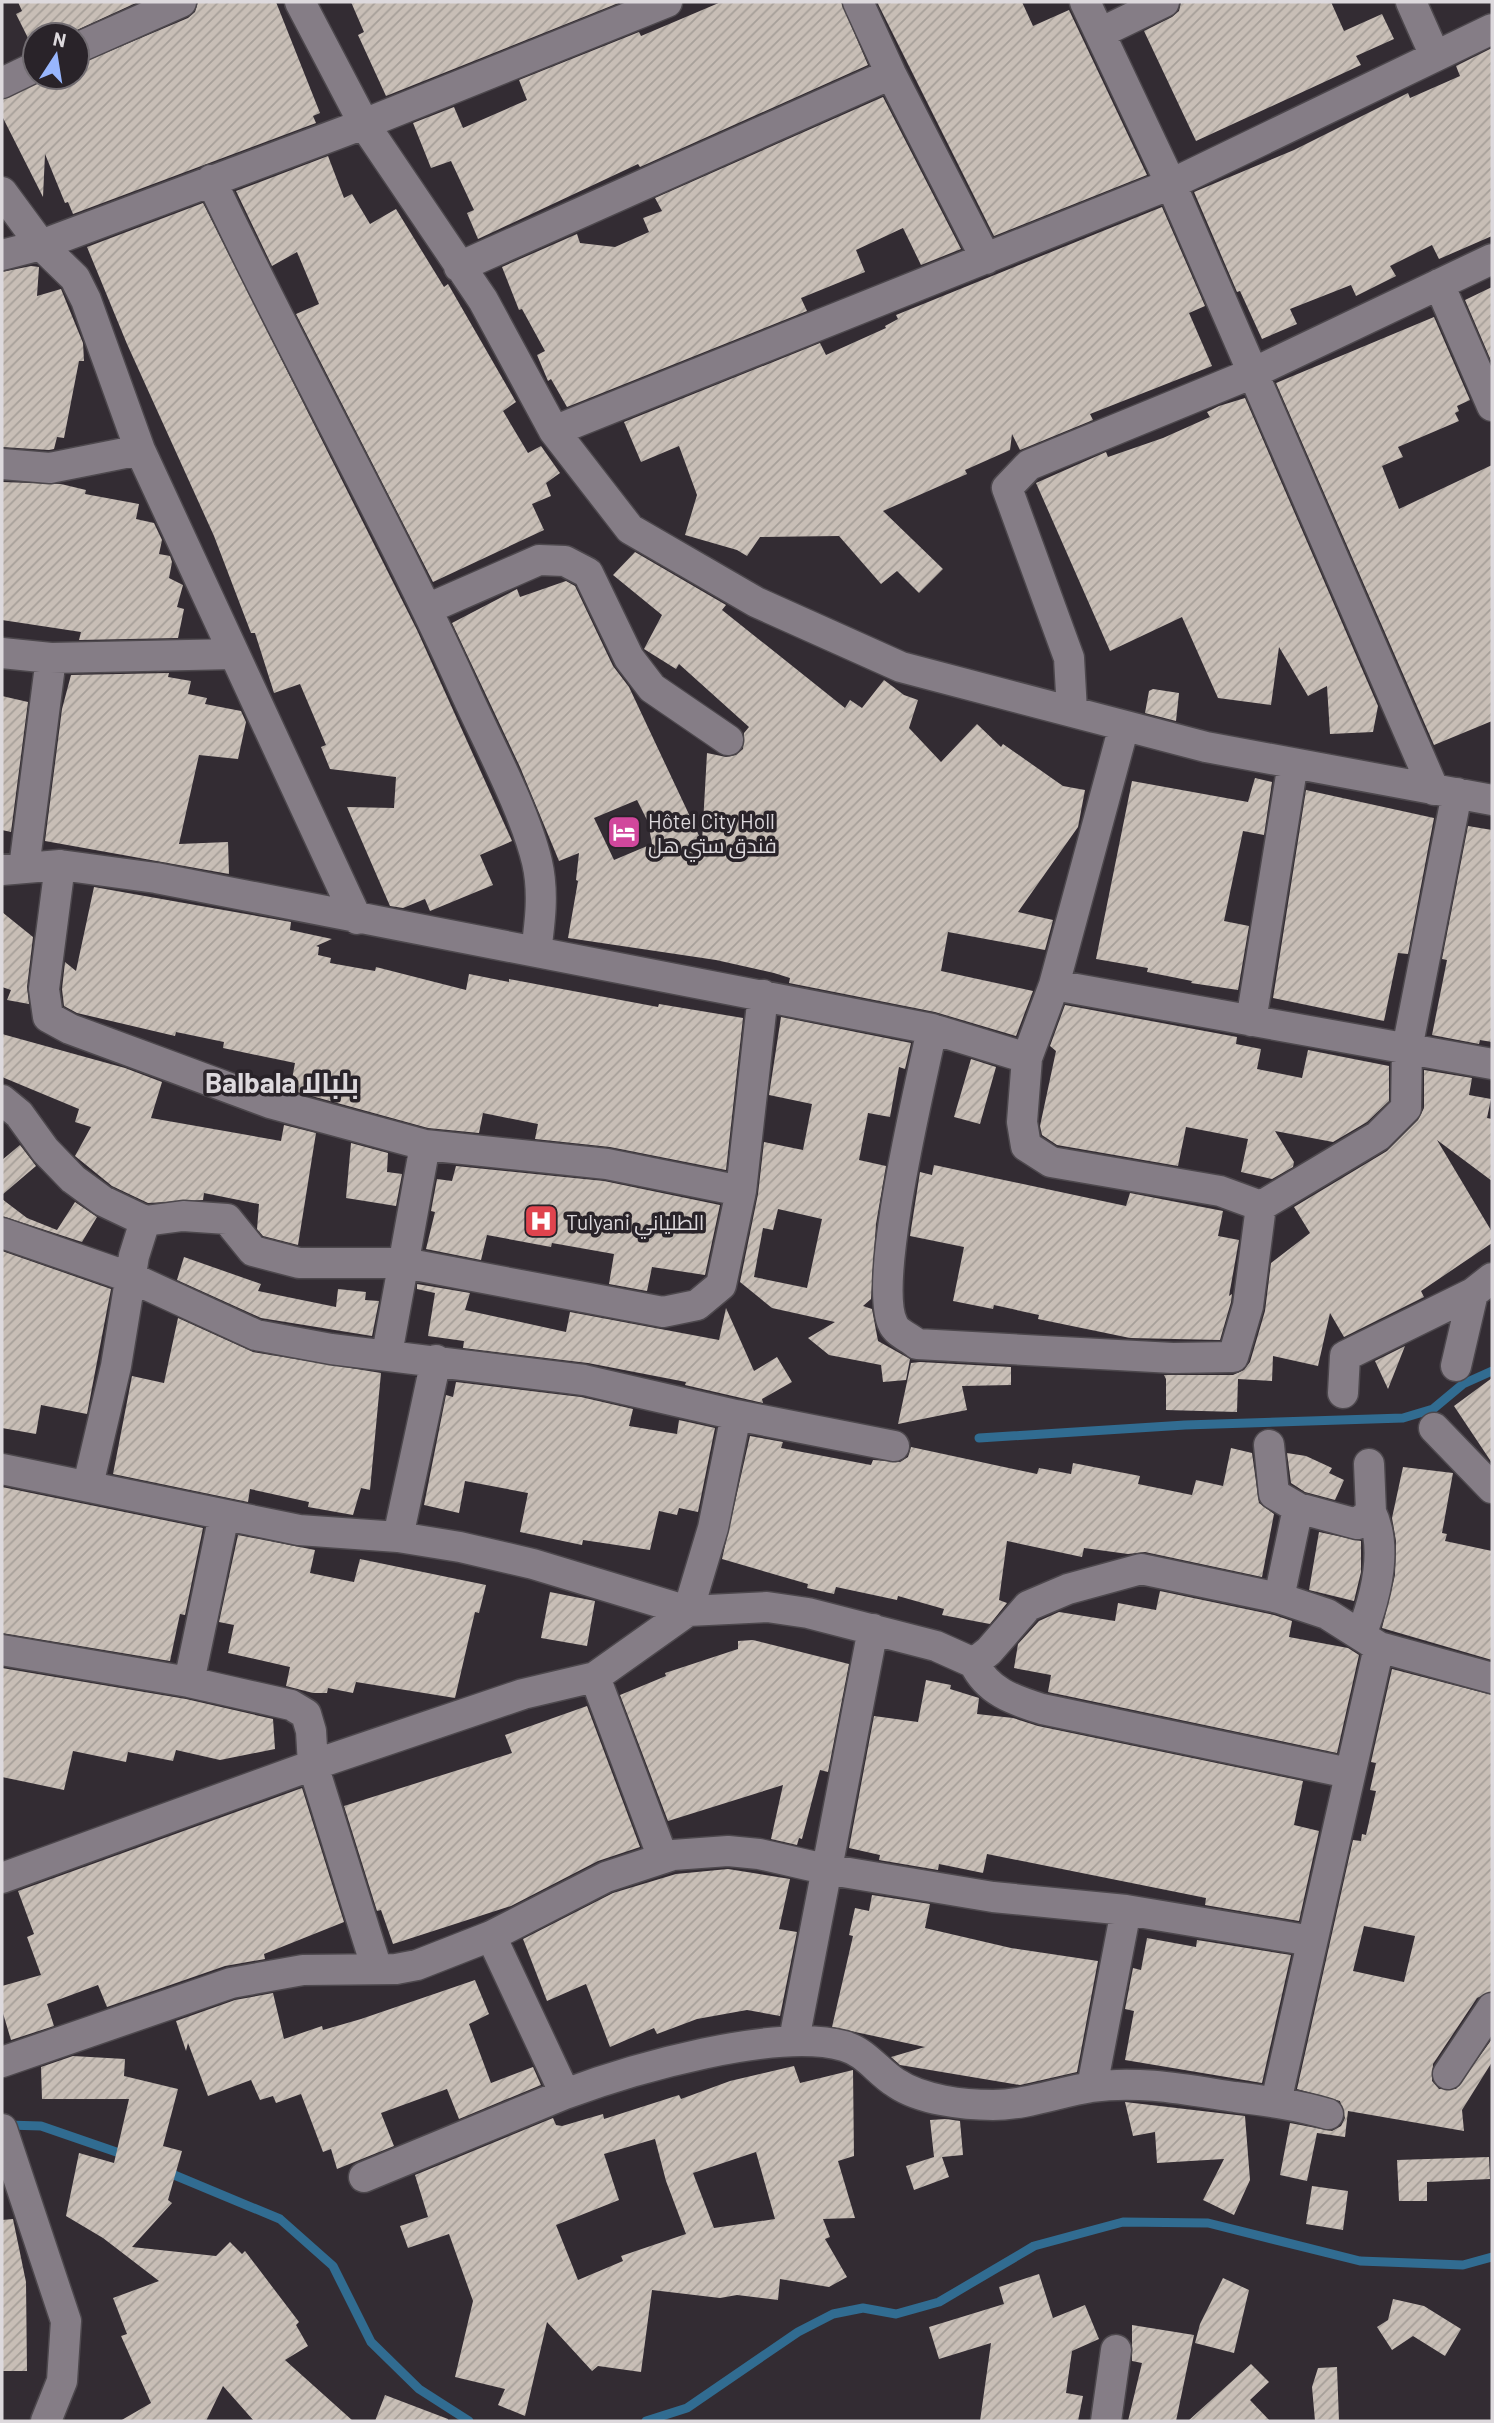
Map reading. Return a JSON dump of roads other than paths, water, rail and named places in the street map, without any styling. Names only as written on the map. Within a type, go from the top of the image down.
[{"type":"street","points":[[91,42],[181,2]]},
{"type":"street","points":[[300,2],[364,124],[483,300],[554,431],[630,529],[756,602],[901,667],[1206,747],[1492,800]]},
{"type":"street","points":[[2,255],[41,245],[364,124],[667,2]]},
{"type":"street","points":[[858,2],[891,74],[986,259]]},
{"type":"street","points":[[1085,2],[1171,184],[1253,373],[1446,792],[1407,1049],[1406,1108],[1378,1136],[1261,1206]]},
{"type":"street","points":[[1100,33],[1164,2]]},
{"type":"street","points":[[1411,2],[1435,56]]},
{"type":"street","points":[[554,431],[1171,184],[1492,29]]},
{"type":"street","points":[[2,83],[21,74]]},
{"type":"street","points":[[459,267],[891,74]]},
{"type":"street","points":[[211,180],[267,300],[427,609],[509,790],[537,861],[541,886],[536,952]]},
{"type":"street","points":[[2,192],[41,245],[75,278],[86,300],[141,450],[357,919]]},
{"type":"street","points":[[1072,711],[1069,658],[1007,488],[1029,465],[1253,373],[1492,259]]},
{"type":"street","points":[[1439,284],[1492,406]]},
{"type":"street","points":[[2,464],[50,468],[141,450]]},
{"type":"street","points":[[427,609],[539,560],[565,561],[587,573],[606,606],[629,658],[652,688],[727,740]]},
{"type":"street","points":[[2,653],[51,658],[234,654]]},
{"type":"street","points":[[51,658],[13,869],[60,865],[156,878],[932,1029],[1027,1058]]},
{"type":"street","points":[[1124,726],[1054,985],[1027,1058],[1022,1122],[1026,1146],[1051,1162],[1220,1191],[1261,1206]]},
{"type":"street","points":[[1251,1021],[1293,763]]},
{"type":"street","points":[[60,865],[44,989],[48,1017],[70,1029],[270,1103],[425,1145],[607,1164],[741,1191]]},
{"type":"street","points":[[1054,985],[1492,1064]]},
{"type":"street","points":[[2,1100],[19,1114],[45,1150],[73,1179],[103,1201],[145,1221],[183,1216],[227,1219],[253,1251],[299,1263],[404,1263],[663,1312],[697,1305],[721,1285],[741,1191],[763,995]]},
{"type":"street","points":[[932,1029],[900,1187],[886,1298],[893,1326],[917,1344],[1173,1357],[1233,1357],[1248,1306],[1261,1206]]},
{"type":"street","points":[[387,1354],[425,1145]]},
{"type":"street","points":[[88,1485],[132,1278],[134,1256],[145,1221]]},
{"type":"street","points":[[2,1233],[132,1278],[256,1335],[331,1349],[584,1380],[736,1415],[894,1446]]},
{"type":"street","points":[[1457,1366],[1483,1285]]},
{"type":"street","points":[[1343,1393],[1345,1356],[1483,1285]]},
{"type":"street","points":[[398,1537],[436,1360]]},
{"type":"street","points":[[2,1878],[313,1765],[523,1693],[596,1676],[688,1611],[713,1528],[736,1415]]},
{"type":"street","points":[[1434,1428],[1492,1488]]},
{"type":"street","points":[[1269,1445],[1275,1494],[1298,1508],[1357,1524],[1371,1512]]},
{"type":"street","points":[[1276,2102],[1349,1773],[1370,1641],[1380,1531],[1371,1512],[1369,1464]]},
{"type":"street","points":[[2,1469],[299,1530],[398,1537],[460,1547],[533,1564],[688,1611],[767,1607],[873,1629],[936,1646],[974,1663],[981,1677],[994,1689],[1042,1709],[1349,1773]]},
{"type":"street","points":[[1279,1598],[1298,1508]]},
{"type":"street","points":[[189,1682],[224,1515]]},
{"type":"street","points":[[974,1663],[989,1651],[1028,1606],[1068,1589],[1141,1569],[1279,1598],[1327,1614],[1370,1641],[1492,1678]]},
{"type":"street","points":[[794,2040],[873,1629]]},
{"type":"street","points":[[2,1650],[189,1682],[291,1705],[306,1714],[312,1731],[313,1765],[377,1969]]},
{"type":"street","points":[[596,1676],[663,1858]]},
{"type":"street","points":[[2,2062],[231,1983],[303,1970],[377,1969],[417,1965],[491,1936],[606,1877],[663,1858],[728,1851],[759,1853],[825,1869],[993,1897],[1126,1910],[1312,1941]]},
{"type":"street","points":[[1092,2087],[1126,1910]]},
{"type":"street","points":[[491,1936],[565,2094]]},
{"type":"street","points":[[1448,2074],[1492,2008]]},
{"type":"street","points":[[364,2177],[565,2094],[624,2073],[765,2042],[794,2040],[846,2047],[864,2056],[896,2084],[944,2100],[994,2105],[1052,2098],[1092,2087],[1140,2084],[1276,2102],[1328,2114]]},
{"type":"street","points":[[2,2129],[66,2321],[62,2382],[46,2421]]},
{"type":"street","points":[[1106,2421],[1116,2350]]},
{"type":"waterway","points":[[979,1438],[1185,1425],[1403,1418],[1433,1409],[1463,1384],[1492,1371]]},
{"type":"waterway","points":[[7,2125],[41,2126],[128,2156]]},
{"type":"waterway","points":[[167,2172],[280,2219],[333,2266],[371,2342],[419,2389],[469,2421]]},
{"type":"waterway","points":[[646,2421],[687,2408],[798,2332],[833,2314],[863,2308],[896,2314],[939,2302],[1034,2246],[1123,2222],[1208,2223],[1360,2261],[1463,2265],[1492,2257]]},
{"type":"place","name":"Hôtel City Holl فندق ستي هل","points":[[624,832]]},
{"type":"place","name":"Tulyani الطلياني","points":[[541,1221]]},
{"type":"district","name":"Balbala بلبالا","points":[[282,1082]]}]
